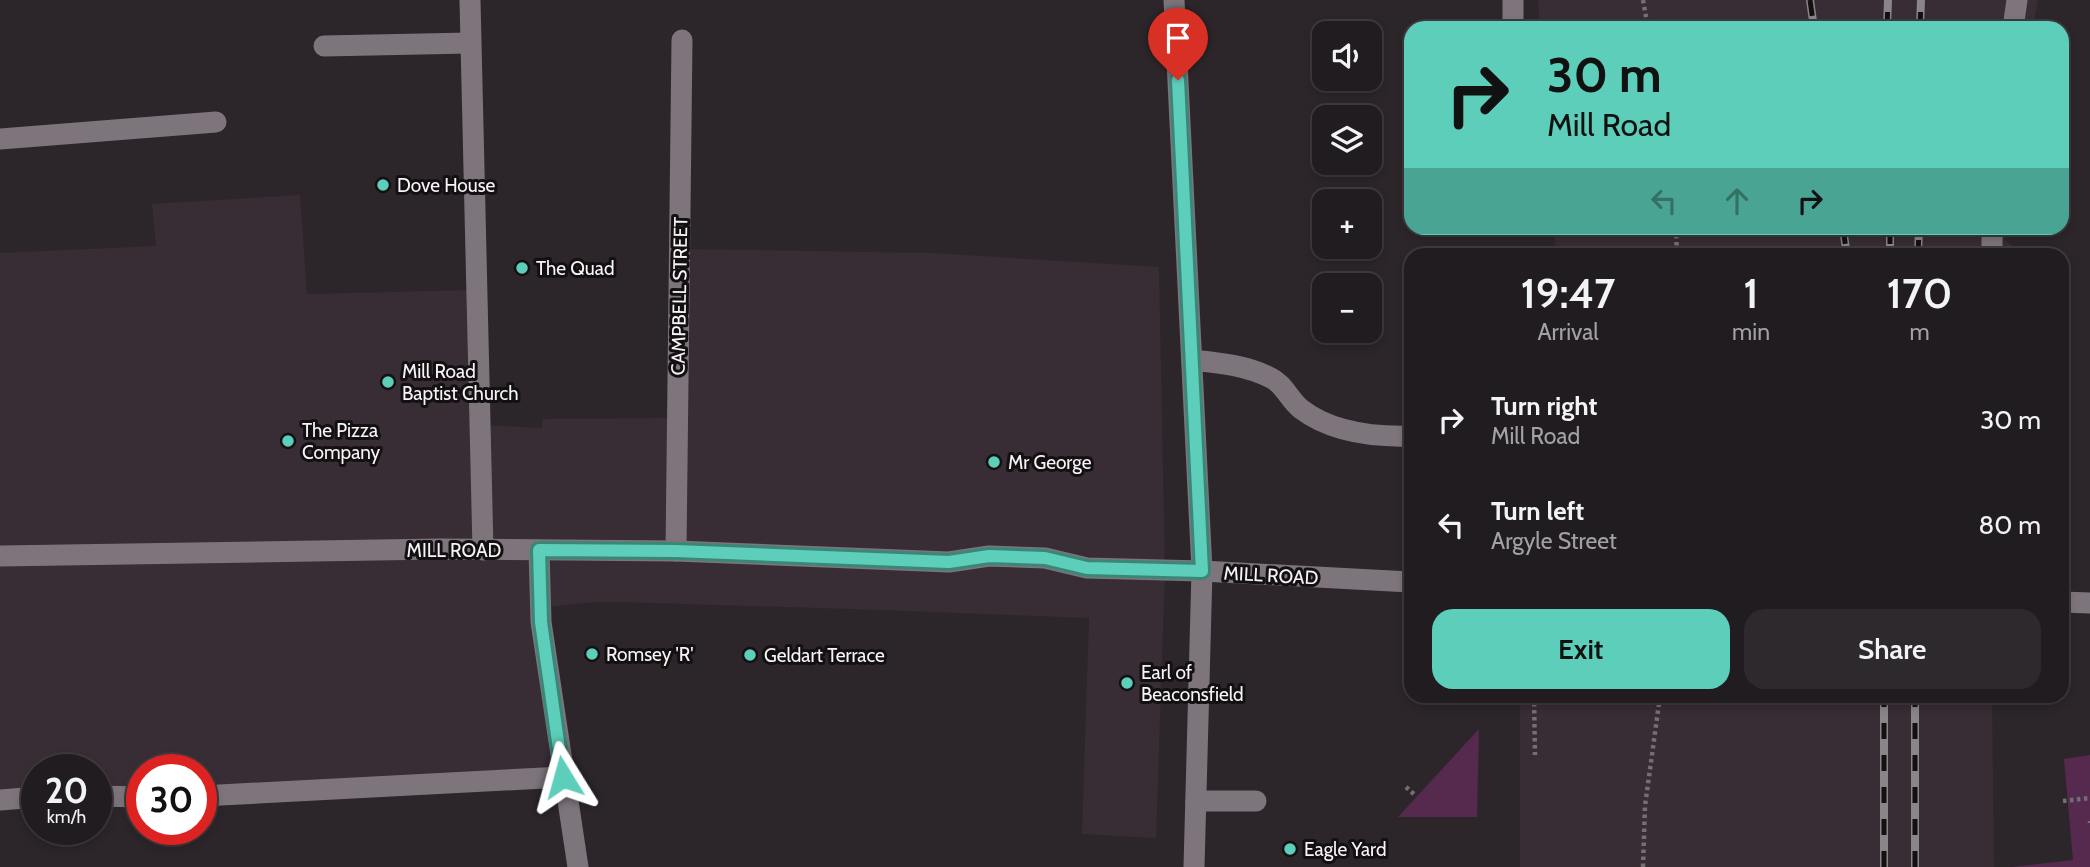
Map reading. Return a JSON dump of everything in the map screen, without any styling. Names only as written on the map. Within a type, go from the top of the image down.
[{"type":"street","points":[[470,0],[483,550]]},
{"type":"street","points":[[1174,0],[1202,571],[1194,867]]},
{"type":"street","points":[[1513,0],[1513,21]]},
{"type":"street","points":[[2014,21],[2017,0]]},
{"type":"street","name":"CAMPBELL STREET","points":[[676,551],[682,40]]},
{"type":"street","points":[[324,46],[470,43]]},
{"type":"street","points":[[0,139],[216,122]]},
{"type":"street","points":[[1192,360],[1243,367],[1274,379],[1301,409],[1337,428],[1387,447],[1404,439]]},
{"type":"street","name":"MILL ROAD","points":[[0,556],[483,550],[676,551],[949,562],[989,556],[1045,558],[1087,568],[1404,582]]},
{"type":"street","points":[[539,550],[541,622],[578,867]]},
{"type":"street","points":[[2069,602],[2090,603]]},
{"type":"street","points":[[217,795],[563,777]]},
{"type":"street","points":[[0,800],[21,798]]},
{"type":"street","points":[[1196,801],[1256,801]]},
{"type":"path","points":[[1643,0],[1647,21]]},
{"type":"path","points":[[1534,703],[1535,755]]},
{"type":"path","points":[[1643,867],[1646,806],[1659,703]]},
{"type":"path","points":[[1406,786],[1416,796]]},
{"type":"path","points":[[2063,801],[2090,798]]},
{"type":"shaded area","points":[[1538,0],[2038,0],[2034,21],[1540,21]]},
{"type":"shaded area","points":[[300,195],[307,294],[475,290],[479,425],[542,428],[543,419],[677,418],[680,249],[932,253],[1159,267],[1165,571],[1156,838],[1082,834],[1089,618],[881,610],[622,602],[536,608],[563,777],[217,795],[217,754],[126,754],[126,797],[112,796],[112,754],[21,754],[21,798],[0,800],[0,253],[156,246],[152,204]]},
{"type":"shaded area","points":[[1555,235],[2005,235],[2005,240],[2015,248],[1555,248]]},
{"type":"shaded area","points":[[1520,703],[1992,703],[1994,867],[1520,867]]},
{"type":"shaded area","points":[[1479,729],[1477,817],[1398,817]]},
{"type":"shaded area","points":[[2090,755],[2090,867],[2012,867],[2073,860],[2064,759]]},
{"type":"railway","points":[[1810,0],[1813,21]]},
{"type":"railway","points":[[1887,21],[1888,0]]},
{"type":"railway","points":[[1920,21],[1921,0]]},
{"type":"railway","points":[[1844,235],[1846,248]]},
{"type":"railway","points":[[1890,235],[1890,248]]},
{"type":"railway","points":[[1918,248],[1919,235]]},
{"type":"railway","points":[[1884,703],[1884,867]]},
{"type":"railway","points":[[1915,703],[1915,867]]},
{"type":"place","name":"Dove House","points":[[383,185]]},
{"type":"place","name":"The Quad","points":[[522,268]]},
{"type":"place","name":"Mill Road Baptist Church","points":[[388,382]]},
{"type":"place","name":"The Pizza Company","points":[[288,441]]},
{"type":"place","name":"Mr George","points":[[994,462]]},
{"type":"place","name":"Romsey 'R'","points":[[592,654]]},
{"type":"place","name":"Geldart Terrace","points":[[750,655]]},
{"type":"place","name":"Earl of Beaconsfield","points":[[1127,683]]},
{"type":"place","name":"Eagle Yard","points":[[1290,849]]},
{"type":"route","points":[[563,777],[541,622],[539,550],[676,551],[949,562],[989,556],[1045,558],[1087,568],[1202,571],[1178,80]]}]
